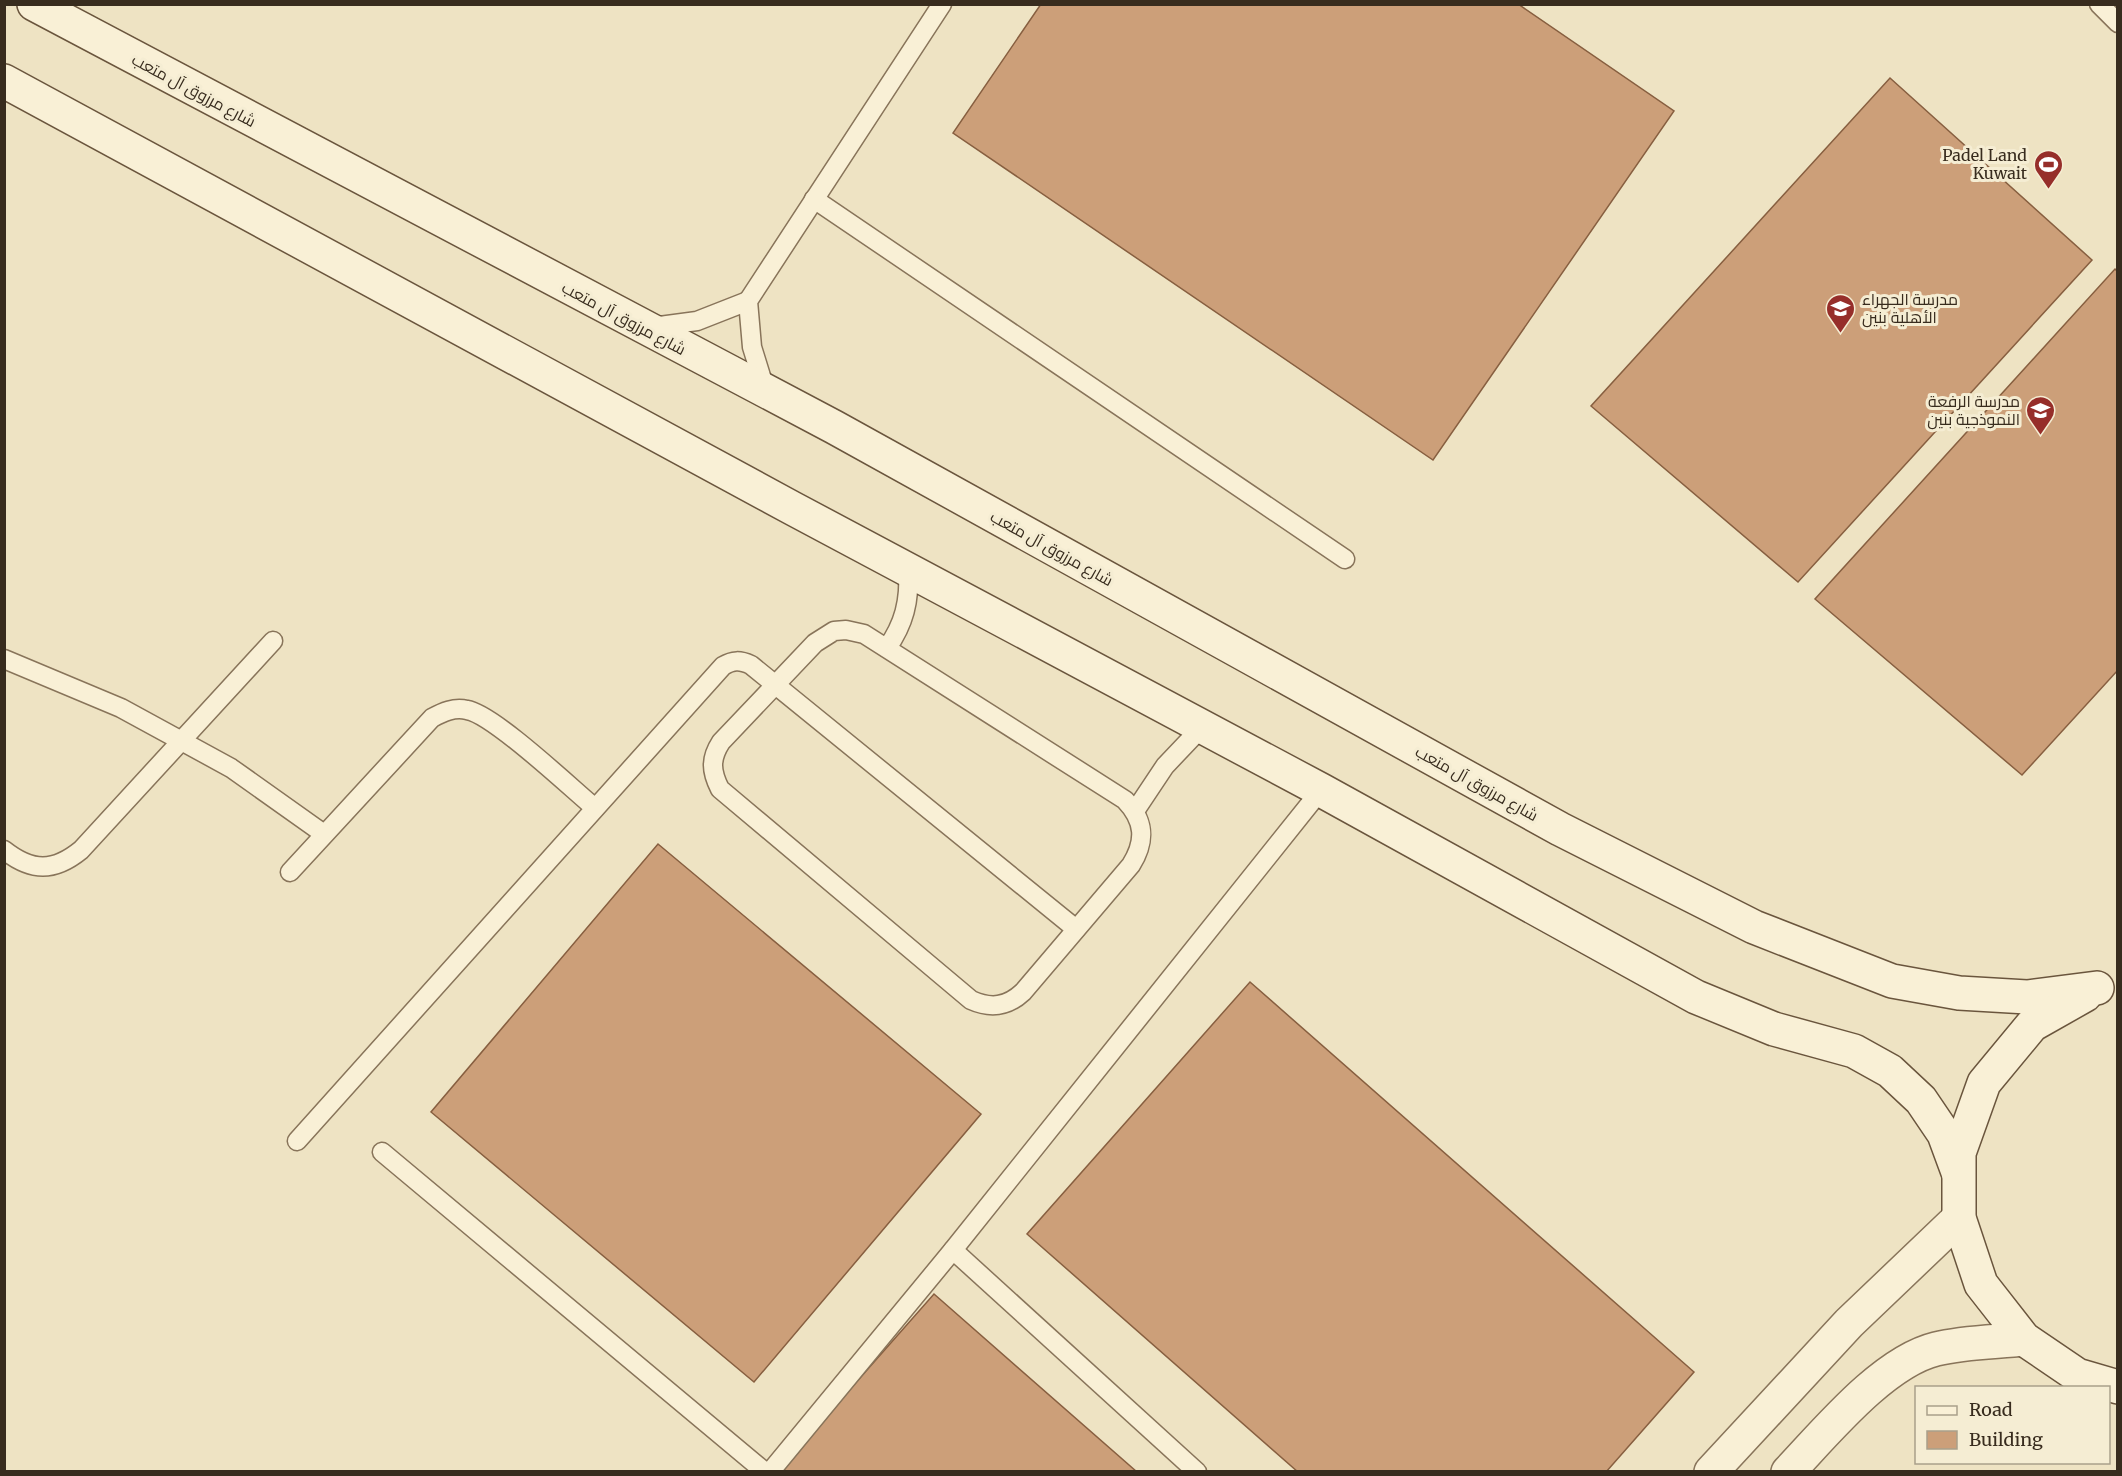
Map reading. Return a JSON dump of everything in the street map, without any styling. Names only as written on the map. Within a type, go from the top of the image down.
[{"type":"main road","name":"شارع مرزوق آل متعب","points":[[34,4],[642,328],[766,391],[1560,829],[1754,927],[1892,981],[1948,991],[2027,997],[2108,986]]},
{"type":"main road","points":[[4,81],[908,570],[1321,790],[1696,997],[1774,1029],[1854,1051],[1890,1071],[1920,1100],[1944,1134],[1958,1172]]},
{"type":"main road","points":[[2108,986],[2032,1025],[1984,1083],[1959,1153],[1959,1218],[1981,1284],[2024,1339],[2077,1375],[2118,1387]]},
{"type":"main road","points":[[1711,1472],[1849,1323],[1959,1218]]},
{"type":"main road","points":[[1788,1472],[1845,1412],[1890,1371],[1935,1349],[2024,1339]]},
{"type":"lane","points":[[642,328],[697,321],[748,301],[942,4]]},
{"type":"lane","points":[[2099,4],[2118,23]]},
{"type":"lane","points":[[814,199],[1345,559]]},
{"type":"lane","points":[[748,301],[752,347],[766,391]]},
{"type":"lane","points":[[886,648],[896,635],[908,603],[908,570]]},
{"type":"lane","points":[[834,631],[855,631],[886,648],[1125,800],[1136,811],[1141,824],[1143,838],[1139,853],[1015,1000],[993,1007],[972,1000],[720,789],[712,769],[716,749],[815,643],[834,631]]},
{"type":"lane","points":[[4,850],[31,866],[49,867],[67,862],[81,850],[273,641]]},
{"type":"lane","points":[[4,659],[121,708],[231,768],[324,834]]},
{"type":"lane","points":[[297,1141],[729,662],[744,662],[775,685],[1076,929]]},
{"type":"lane","points":[[290,872],[432,718],[455,709],[474,712],[490,720],[595,808]]},
{"type":"lane","points":[[1136,811],[1165,766],[1202,727]]},
{"type":"lane","points":[[770,1472],[953,1250],[1321,790]]},
{"type":"lane","points":[[382,1152],[765,1472]]},
{"type":"lane","points":[[953,1250],[1197,1472]]},
{"type":"building","points":[[1041,4],[1518,4],[1674,111],[1433,460],[953,133]]},
{"type":"building","name":"مدرسة الجهراء الأهلية بنين","points":[[1890,78],[2092,260],[1798,582],[1591,406]]},
{"type":"building","name":"مدرسة الرفعة النموذجية بنين","points":[[2115,269],[2118,272],[2118,670],[2022,775],[1815,599]]},
{"type":"building","points":[[658,844],[981,1114],[754,1382],[431,1112]]},
{"type":"building","points":[[1250,982],[1694,1372],[1606,1472],[1298,1472],[1027,1234]]},
{"type":"building","points":[[934,1294],[1137,1472],[777,1472]]},
{"type":"place","name":"Padel Land Kuwait","points":[[2048,190]]},
{"type":"place","name":"مدرسة الجهراء الأهلية بنين","points":[[1841,334]]},
{"type":"place","name":"مدرسة الرفعة النموذجية بنين","points":[[2041,436]]}]
